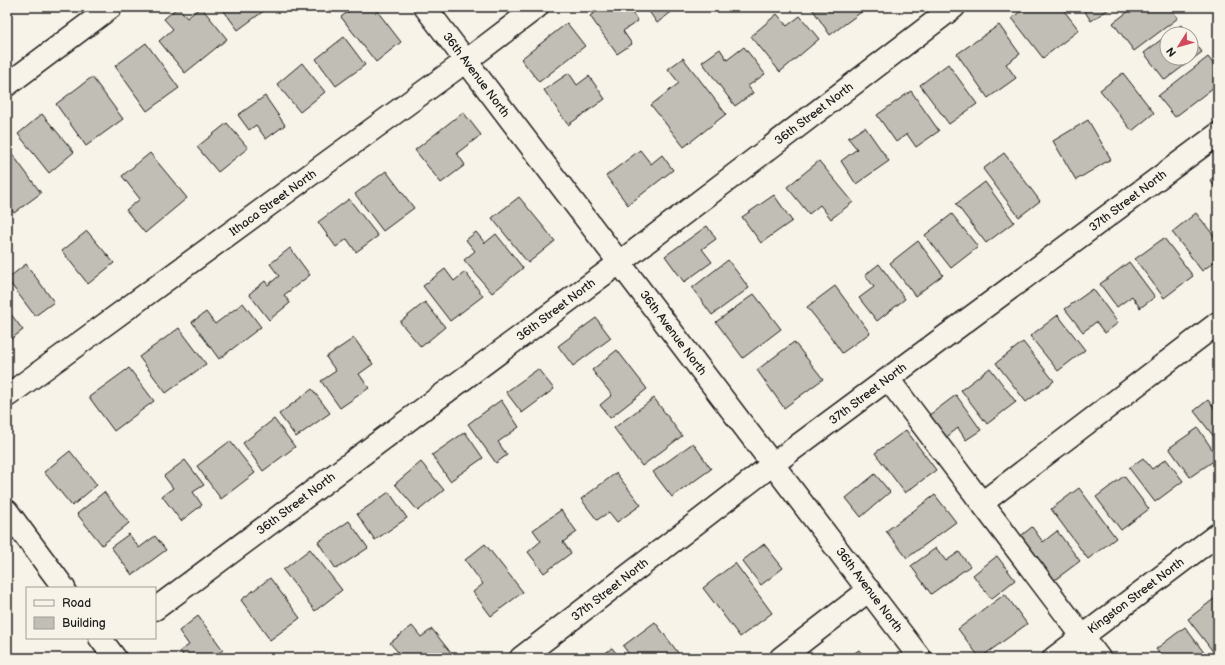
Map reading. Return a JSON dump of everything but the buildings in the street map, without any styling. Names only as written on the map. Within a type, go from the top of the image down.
[{"type":"street","points":[[7,85],[111,7]]},
{"type":"street","name":"36th Avenue North","points":[[425,7],[920,658]]},
{"type":"street","name":"Ithaca Street North","points":[[7,396],[466,61],[537,7]]},
{"type":"street","name":"36th Street North","points":[[156,609],[619,263],[954,7]]},
{"type":"street","name":"37th Street North","points":[[521,658],[773,464],[1218,134]]},
{"type":"street","points":[[982,503],[1218,323]]},
{"type":"street","points":[[888,379],[1098,658]]},
{"type":"street","points":[[7,511],[63,587]]},
{"type":"street","name":"Kingston Street North","points":[[1054,658],[1218,534]]},
{"type":"street","points":[[781,658],[869,590]]}]
